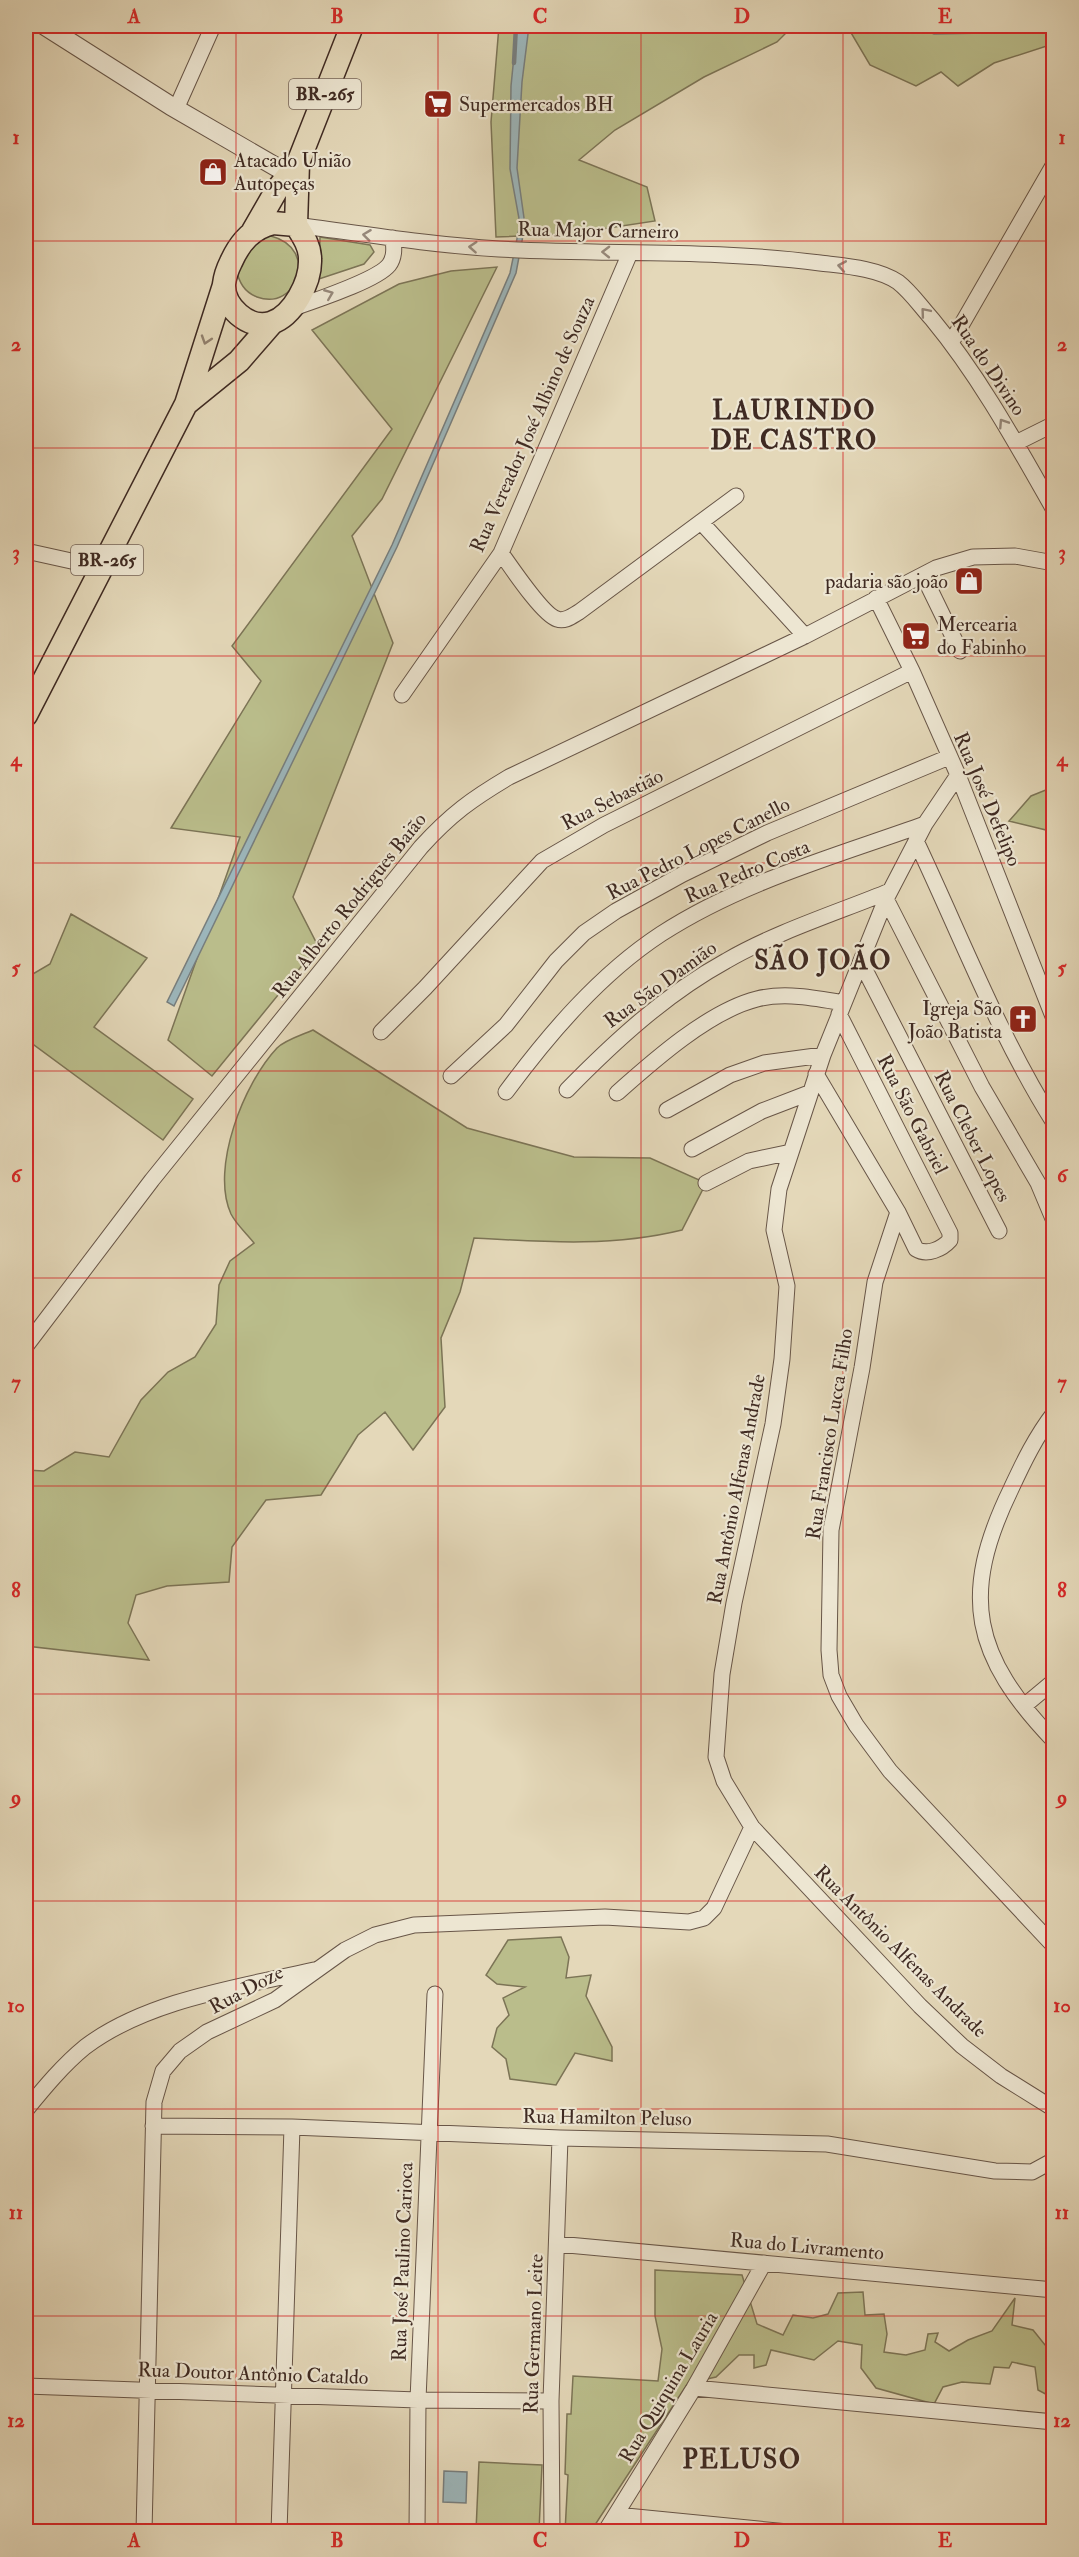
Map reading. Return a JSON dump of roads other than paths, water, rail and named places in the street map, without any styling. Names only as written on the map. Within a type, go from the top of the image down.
[{"type":"main road","name":"BR-265","points":[[26,715],[186,404],[236,250],[253,231],[286,174],[352,26]]},
{"type":"main road","name":"BR-265","points":[[186,404],[239,361],[272,323],[291,309],[302,290],[310,261],[307,244],[296,225],[286,174]]},
{"type":"main road","points":[[253,231],[260,226],[273,223],[296,225]]},
{"type":"main road","points":[[224,285],[231,305],[238,314],[255,323],[272,323]]},
{"type":"street","points":[[45,26],[176,109],[286,174]]},
{"type":"street","points":[[176,109],[213,26]]},
{"type":"street","points":[[951,342],[1053,164]]},
{"type":"street","name":"Rua Major Carneiro","points":[[296,225],[446,246],[538,251],[720,253],[786,258],[863,270],[898,282]]},
{"type":"street","points":[[291,309],[367,279],[387,267],[392,260],[395,248],[393,238]]},
{"type":"street","name":"Rua Vereador José Albino de Souza","points":[[402,695],[501,553],[630,253]]},
{"type":"street","name":"Rua do Divino","points":[[898,282],[951,342],[1016,443],[1053,510]]},
{"type":"street","points":[[1016,443],[1053,424]]},
{"type":"street","points":[[501,553],[546,611],[556,619],[562,620],[579,612],[736,496]]},
{"type":"street","points":[[701,522],[805,636]]},
{"type":"street","points":[[26,550],[103,568]]},
{"type":"street","name":"Rua Alberto Rodrigues Baião","points":[[26,1346],[152,1180],[441,825],[468,801],[509,777],[805,636],[923,574],[973,557],[1015,556],[1053,563]]},
{"type":"street","points":[[923,574],[960,651]]},
{"type":"street","name":"Rua José Defelipo","points":[[876,598],[912,671],[958,775],[1053,1019]]},
{"type":"street","name":"Rua Sebastião","points":[[381,1032],[425,988],[542,861],[604,825],[912,671]]},
{"type":"street","name":"Rua Pedro Lopes Canello","points":[[452,1076],[506,1025],[556,961],[584,933],[616,911],[683,874],[767,833],[949,757]]},
{"type":"street","name":"Rua Antônio Alfenas Andrade","points":[[958,775],[925,824],[888,895],[809,1093],[775,1211],[774,1230],[787,1286],[782,1359],[773,1424],[722,1674],[716,1757],[724,1781],[752,1827],[920,2006],[962,2046],[1001,2076],[1053,2109]]},
{"type":"street","name":"Rua Pedro Costa","points":[[506,1092],[526,1064],[578,1006],[617,968],[661,935],[713,904],[769,880],[925,824]]},
{"type":"street","points":[[916,841],[1005,1038],[1053,1124]]},
{"type":"street","points":[[888,895],[977,1078],[1038,1183],[1053,1221]]},
{"type":"street","name":"Rua São Damião","points":[[567,1090],[617,1040],[687,986],[725,961],[749,949],[888,895]]},
{"type":"street","name":"Rua Cleber Lopes","points":[[862,964],[999,1232]]},
{"type":"street","points":[[617,1093],[683,1040],[728,1010],[758,999],[787,996],[841,1009]]},
{"type":"street","name":"Rua São Gabriel","points":[[841,1009],[950,1233],[950,1240],[946,1245],[930,1253],[920,1252],[912,1243],[898,1212]]},
{"type":"street","points":[[667,1110],[730,1075],[764,1063],[823,1055]]},
{"type":"street","points":[[816,1074],[898,1212]]},
{"type":"street","points":[[692,1149],[762,1111],[809,1093]]},
{"type":"street","points":[[706,1183],[749,1161],[791,1152]]},
{"type":"street","name":"Rua Francisco Lucca Filho","points":[[898,1212],[875,1282],[862,1368],[831,1530],[829,1650],[831,1675],[850,1716],[890,1771],[1053,1946]]},
{"type":"street","points":[[1053,1413],[1025,1460],[1003,1504],[982,1568],[979,1599],[983,1627],[994,1660],[1024,1706],[1053,1741]]},
{"type":"street","points":[[1024,1706],[1053,1681]]},
{"type":"street","name":"Rua Doze","points":[[144,2532],[154,2102],[164,2071],[180,2051],[207,2032],[275,2000],[345,1950],[375,1935],[414,1925],[605,1917],[689,1922],[704,1918],[714,1908],[752,1827]]},
{"type":"street","points":[[26,2110],[55,2076],[86,2046],[127,2022],[185,2000],[317,1970]]},
{"type":"street","name":"Rua José Paulino Carioca","points":[[417,2532],[418,2400],[435,1994]]},
{"type":"street","name":"Rua Hamilton Peluso","points":[[153,2126],[292,2127],[560,2138],[827,2144],[995,2171],[1032,2172],[1053,2160]]},
{"type":"street","points":[[279,2532],[292,2127]]},
{"type":"street","name":"Rua Germano Leite","points":[[552,2532],[551,2401],[560,2138]]},
{"type":"street","name":"Rua do Livramento","points":[[557,2244],[1053,2290]]},
{"type":"street","name":"Rua Quiquina Lauria","points":[[605,2532],[694,2388],[764,2262]]},
{"type":"street","name":"Rua Doutor Antônio Cataldo","points":[[26,2386],[418,2400],[551,2401]]},
{"type":"street","points":[[694,2388],[1053,2422]]},
{"type":"street","points":[[616,2515],[788,2532]]},
{"type":"water","points":[[517,26],[529,26],[522,82],[517,168],[525,225],[516,273],[397,547],[174,1006],[167,1002],[392,545],[510,273],[520,224],[510,169],[511,86]]},
{"type":"water","points":[[915,26],[1004,26],[985,33],[934,34]]},
{"type":"water","points":[[444,2471],[467,2472],[466,2503],[443,2502]]},
{"type":"waterway","points":[[514,63],[516,26]]},
{"type":"place","name":"Supermercados BH","points":[[438,104]]},
{"type":"place","name":"Atacado União Autopeças","points":[[213,172]]},
{"type":"place","name":"padaria são joão","points":[[969,581]]},
{"type":"place","name":"Mercearia do Fabinho","points":[[916,636]]},
{"type":"place","name":"Igreja São João Batista","points":[[1023,1019]]},
{"type":"district","name":"LAURINDO DE CASTRO","points":[[794,424]]},
{"type":"district","name":"SÃO JOÃO","points":[[823,960]]},
{"type":"district","name":"PELUSO","points":[[742,2459]]}]
